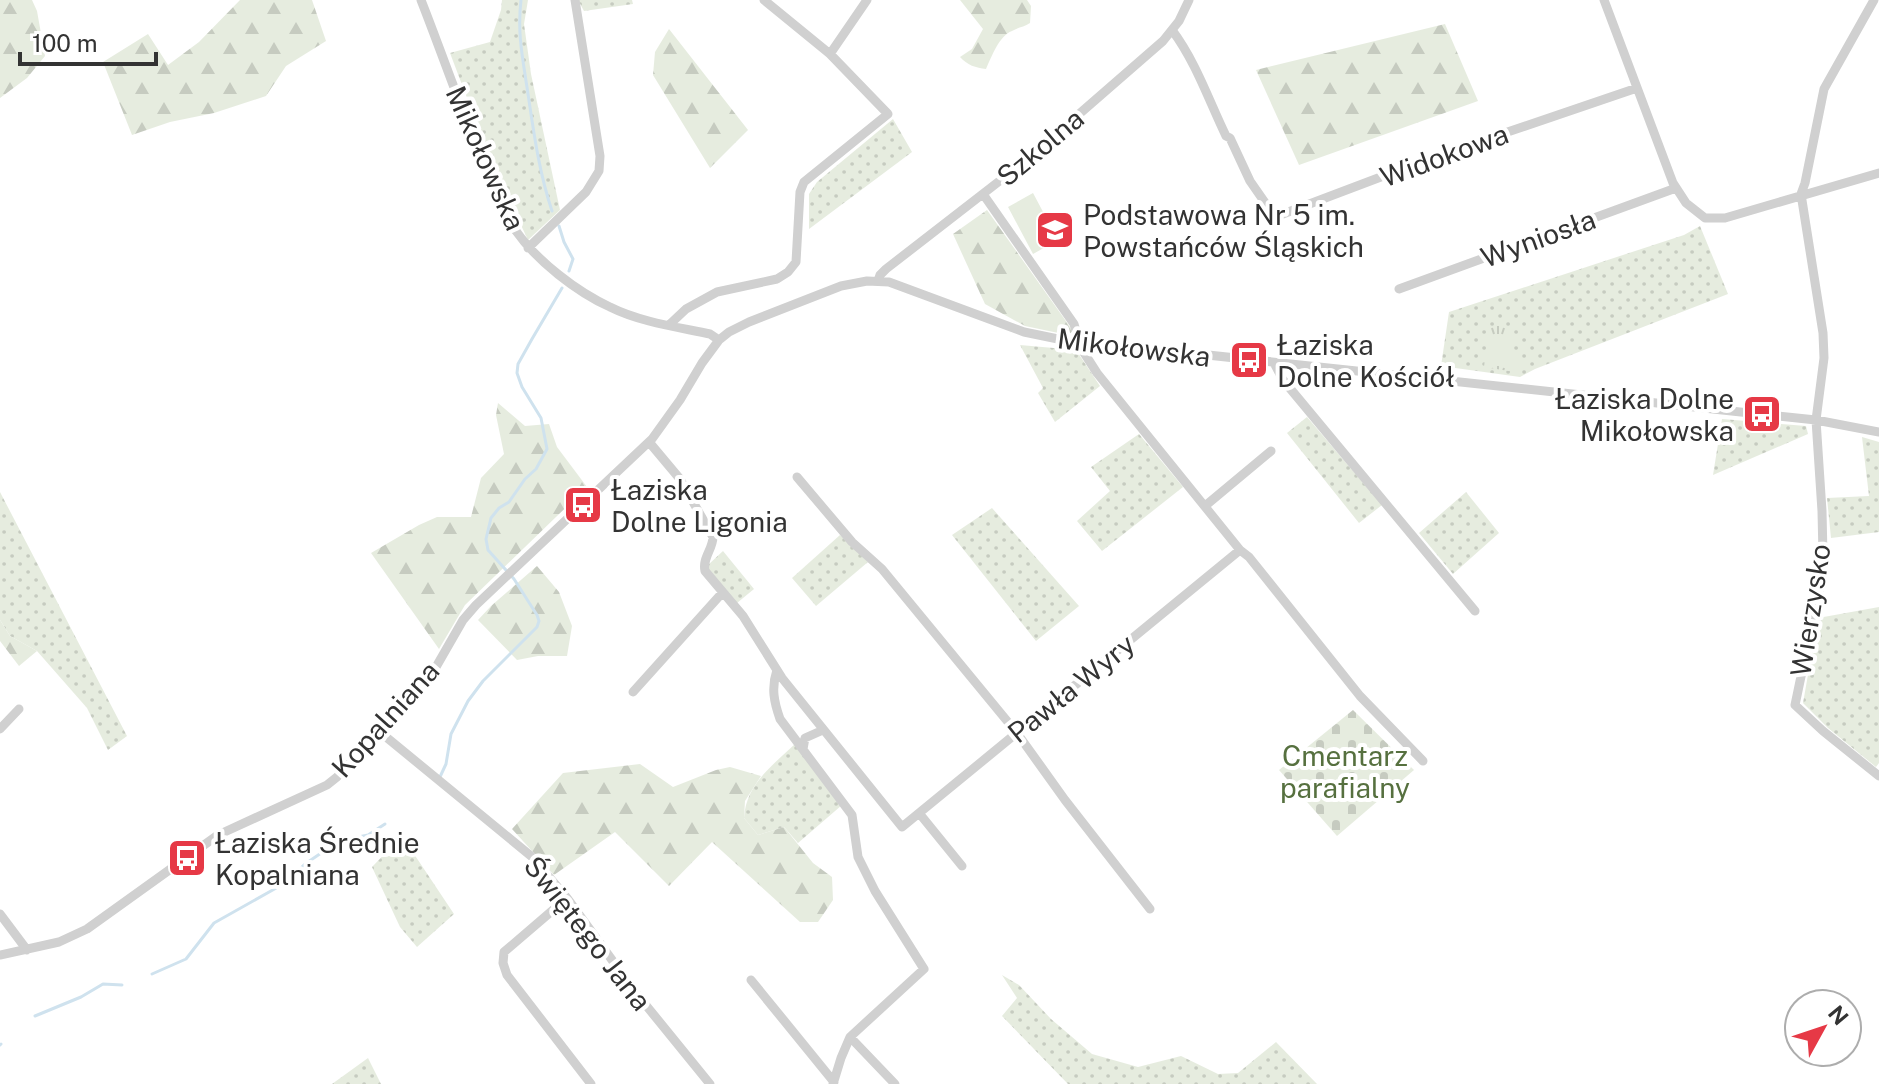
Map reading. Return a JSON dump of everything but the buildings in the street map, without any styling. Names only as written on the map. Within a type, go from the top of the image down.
[{"type":"street","name":"Mikołowska","points":[[421,0],[503,212],[528,248],[569,282],[612,309],[710,334],[719,340],[739,327],[841,286],[878,281],[897,285],[1024,332],[1081,342],[1816,420],[1879,432]]},
{"type":"street","points":[[528,248],[586,192],[599,171],[600,156],[575,0]]},
{"type":"street","points":[[669,325],[686,309],[717,292],[777,279],[788,272],[796,262],[800,192],[804,182],[888,114],[830,54],[764,0]]},
{"type":"street","points":[[830,54],[867,0]]},
{"type":"street","name":"Szkolna","points":[[878,281],[886,269],[1045,145],[1163,41],[1189,0]]},
{"type":"street","points":[[1604,0],[1676,188],[1686,203],[1705,218],[1725,218],[1879,173]]},
{"type":"street","points":[[1801,194],[1824,89],[1874,0]]},
{"type":"street","name":"Widokowa","points":[[1172,30],[1202,82],[1250,181],[1275,217],[1431,158],[1637,88]]},
{"type":"street","name":"Wyniosła","points":[[1399,289],[1676,188]]},
{"type":"street","points":[[983,194],[1074,324],[1086,357],[1110,391],[1360,696],[1423,761]]},
{"type":"street","name":"Wierzysko","points":[[1801,194],[1823,333],[1824,358],[1816,420],[1823,556],[1821,581],[1795,705],[1879,775]]},
{"type":"street","name":"Kopalniana","points":[[0,955],[59,942],[87,929],[218,835],[327,785],[337,777],[416,694],[476,605],[649,442],[719,340]]},
{"type":"street","points":[[1274,363],[1283,380],[1475,611]]},
{"type":"street","points":[[649,442],[680,479],[713,537],[704,562],[705,571],[749,625],[777,670],[823,730],[805,738],[803,749]]},
{"type":"street","points":[[1205,506],[1271,451]]},
{"type":"street","points":[[797,477],[852,542],[882,569],[1017,733],[1150,909]]},
{"type":"street","name":"Pawła Wyry","points":[[823,730],[902,827],[1240,550]]},
{"type":"street","points":[[633,692],[723,592]]},
{"type":"street","points":[[777,670],[773,681],[774,702],[780,719],[852,815],[858,857],[875,891],[924,969],[850,1037],[833,1083]]},
{"type":"street","points":[[0,729],[19,709]]},
{"type":"street","name":"Świętego Jana","points":[[380,732],[531,856],[710,1084]]},
{"type":"street","points":[[919,813],[962,866]]},
{"type":"street","points":[[567,898],[504,952],[503,963],[507,975],[591,1084]]},
{"type":"street","points":[[0,914],[27,950]]},
{"type":"street","points":[[751,980],[833,1083]]},
{"type":"street","points":[[850,1037],[895,1084]]},
{"type":"green space","points":[[0,0],[32,0],[45,56],[27,78],[0,98]]},
{"type":"green space","points":[[240,0],[312,0],[326,41],[286,66],[266,96],[132,135],[103,62],[148,34],[168,65],[199,42]]},
{"type":"green space","points":[[502,0],[528,0],[524,24],[531,74],[560,210],[528,240],[492,164],[450,53],[490,42]]},
{"type":"green space","points":[[578,0],[632,0],[633,4],[584,11]]},
{"type":"green space","points":[[960,0],[1027,0],[1031,6],[1030,23],[1003,37],[986,69],[972,66],[960,57],[972,49],[983,29]]},
{"type":"green space","points":[[1445,24],[1478,101],[1299,165],[1256,70]]},
{"type":"green space","points":[[669,29],[748,130],[710,168],[653,75],[655,52]]},
{"type":"green space","points":[[893,119],[912,152],[809,229],[809,194],[817,182]]},
{"type":"green space","points":[[1033,193],[1058,240],[1033,254],[1008,207]]},
{"type":"green space","points":[[987,210],[1073,331],[1068,335],[1025,326],[985,304],[953,234]]},
{"type":"green space","points":[[1700,226],[1728,294],[1520,377],[1441,366],[1449,312],[1684,235]]},
{"type":"green space","points":[[1504,322],[1520,366],[1509,371],[1484,367],[1489,328]]},
{"type":"green space","points":[[1020,345],[1076,350],[1100,386],[1055,422],[1038,393],[1043,388]]},
{"type":"green space","points":[[498,403],[525,426],[549,424],[557,447],[587,487],[465,605],[439,649],[371,553],[437,517],[471,517],[481,478],[504,454],[496,415]]},
{"type":"green space","points":[[1307,417],[1382,505],[1359,523],[1287,433]]},
{"type":"green space","points":[[1722,419],[1806,426],[1808,434],[1713,475]]},
{"type":"green space","points":[[1139,434],[1183,487],[1102,551],[1077,521],[1110,491],[1091,467]]},
{"type":"green space","points":[[1862,437],[1879,442],[1879,532],[1831,538],[1827,498],[1869,496]]},
{"type":"green space","points":[[0,492],[127,736],[108,750],[87,708],[37,651],[10,636],[0,620]]},
{"type":"green space","points":[[1466,492],[1499,533],[1453,574],[1419,533]]},
{"type":"green space","points":[[992,508],[1079,606],[1036,641],[952,535]]},
{"type":"green space","points":[[840,535],[868,562],[816,606],[792,578]]},
{"type":"green space","points":[[723,551],[754,589],[737,603],[709,571],[708,565]]},
{"type":"green space","points":[[537,566],[559,592],[572,626],[567,656],[517,660],[478,620]]},
{"type":"green space","points":[[1879,607],[1879,763],[1876,767],[1803,703],[1818,618]]},
{"type":"green space","points":[[0,620],[10,636],[37,651],[19,666],[0,641]]},
{"type":"green space","name":"Cmentarz parafialny","points":[[1353,710],[1414,770],[1337,836],[1279,770]]},
{"type":"green space","points":[[795,744],[842,805],[798,843],[784,827],[758,835],[744,818],[755,785]]},
{"type":"green space","points":[[640,764],[673,787],[730,767],[761,776],[745,801],[744,818],[758,835],[784,827],[813,863],[832,877],[833,900],[818,922],[800,922],[712,842],[669,886],[615,832],[554,875],[512,829],[563,773]]},
{"type":"green space","points":[[402,836],[454,914],[417,947],[400,927],[372,867]]},
{"type":"green space","points":[[1002,975],[1019,985],[1051,1019],[1092,1054],[1138,1067],[1181,1056],[1218,1074],[1238,1073],[1276,1042],[1317,1084],[1068,1084],[1002,1016],[1017,998]]},
{"type":"green space","points":[[368,1058],[381,1084],[332,1084]]},
{"type":"waterway","points":[[521,0],[523,58],[537,153],[552,211]]},
{"type":"waterway","points":[[559,226],[573,259],[569,271]]},
{"type":"waterway","points":[[439,779],[446,764],[451,734],[468,701],[483,681],[537,627],[539,621],[514,579],[488,550],[486,539],[491,518],[509,502],[536,469],[547,449],[541,418],[517,373],[518,364],[562,288]]},
{"type":"waterway","points":[[152,974],[186,959],[214,923],[278,887],[339,841],[368,835],[385,824]]},
{"type":"waterway","points":[[35,1016],[103,984],[122,985]]},
{"type":"place","name":"Podstawowa Nr 5 im. Powstańców Śląskich","points":[[1055,230]]},
{"type":"place","name":"Łaziska Dolne Kościół","points":[[1249,360]]},
{"type":"place","name":"Łaziska Dolne Mikołowska","points":[[1762,414]]},
{"type":"place","name":"Łaziska Dolne Ligonia","points":[[583,505]]},
{"type":"place","name":"Łaziska Średnie Kopalniana","points":[[187,858]]}]
